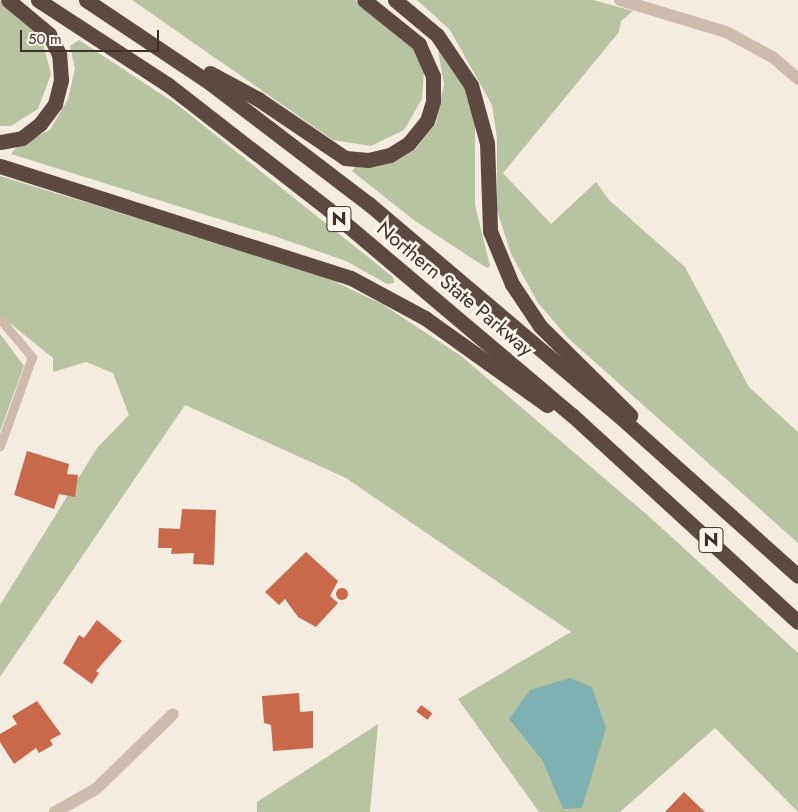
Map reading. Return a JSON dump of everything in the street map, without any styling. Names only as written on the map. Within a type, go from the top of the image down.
[{"type":"highway","points":[[0,142],[22,138],[40,124],[55,104],[61,80],[59,54],[49,34],[8,0]]},
{"type":"highway","name":"Northern State Parkway","points":[[38,0],[125,54],[256,152],[418,284],[623,460],[798,622]]},
{"type":"highway","name":"Northern State Parkway","points":[[86,0],[152,42],[369,204],[678,468],[798,576]]},
{"type":"highway","points":[[152,42],[258,99],[346,158],[379,158],[400,149],[422,128],[433,101],[433,76],[419,44],[364,0]]},
{"type":"highway","points":[[395,0],[442,41],[471,85],[486,143],[490,231],[498,256],[520,299],[540,326],[587,368],[678,468]]},
{"type":"highway","points":[[0,166],[334,272],[378,290],[457,340],[623,460]]},
{"type":"street","points":[[620,0],[726,32],[774,58],[798,79]]},
{"type":"street","points":[[55,812],[96,789],[173,714]]},
{"type":"lane","points":[[0,319],[32,357],[0,446]]},
{"type":"green space","points":[[132,0],[355,0],[407,38],[424,71],[422,99],[404,130],[371,146],[333,140]]},
{"type":"green space","points":[[417,0],[593,0],[633,11],[621,21],[619,32],[503,173],[551,224],[596,182],[609,200],[685,267],[749,387],[798,432],[798,543],[569,339],[538,303],[511,254],[497,210],[497,138],[492,105],[450,30]]},
{"type":"green space","points":[[0,1],[16,11],[43,43],[51,74],[38,109],[11,126],[0,126]]},
{"type":"green space","points":[[424,28],[460,75],[475,113],[475,205],[490,266],[487,268],[415,221],[352,171],[357,165],[382,164],[415,150],[436,123],[444,84],[438,50]]},
{"type":"green space","points":[[79,40],[179,106],[393,277],[394,283],[387,284],[346,261],[274,236],[11,154],[18,145],[50,130],[68,99],[75,69],[70,46]]},
{"type":"green space","points":[[0,176],[319,274],[382,304],[461,356],[652,519],[798,653],[798,812],[715,728],[620,812],[539,812],[458,699],[571,632],[346,478],[185,405],[0,677],[0,605],[97,448],[129,415],[113,373],[86,362],[53,372],[53,358],[0,315]],"holes":[[[510,719],[587,786],[582,808],[563,808],[542,760]]]},
{"type":"green space","points":[[0,334],[24,366],[0,431]]},
{"type":"green space","points":[[378,724],[370,812],[257,812],[257,802]]},
{"type":"water","points":[[570,678],[592,687],[606,728],[582,808],[563,809],[542,760],[509,719],[530,690]]},
{"type":"building","points":[[27,451],[69,464],[67,474],[78,475],[75,497],[59,494],[54,509],[14,495]]},
{"type":"building","points":[[182,509],[216,510],[214,565],[193,564],[194,553],[171,554],[172,548],[158,548],[159,528],[180,529]]},
{"type":"building","points":[[306,552],[338,581],[330,596],[338,603],[316,627],[298,617],[285,599],[279,605],[265,592]]},
{"type":"building","points":[[340,588],[344,588],[348,594],[344,600],[340,600],[336,596],[336,592]]},
{"type":"building","points":[[97,620],[122,641],[96,671],[99,673],[92,684],[63,663],[79,635],[84,638]]},
{"type":"building","points":[[299,693],[300,712],[313,711],[313,748],[273,751],[271,725],[264,723],[262,696]]},
{"type":"building","points":[[37,701],[61,734],[50,740],[53,745],[39,753],[36,748],[14,764],[0,742],[0,734],[17,724],[12,716]]},
{"type":"building","points":[[421,705],[432,713],[428,720],[416,711]]},
{"type":"building","points":[[684,792],[705,812],[665,812]]}]
